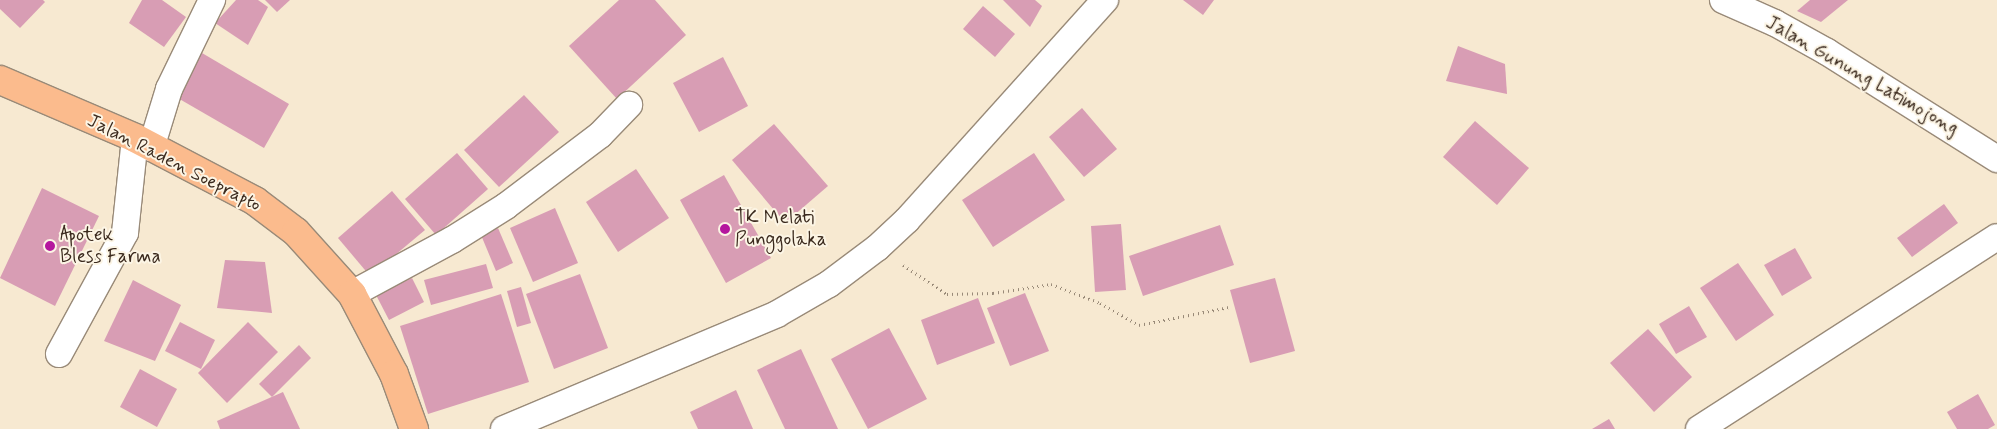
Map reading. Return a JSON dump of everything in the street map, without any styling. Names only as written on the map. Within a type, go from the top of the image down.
[{"type":"highway","name":"Jalan Raden Soeprapto","points":[[0,80],[143,143],[255,201],[296,232],[352,294],[394,374],[414,429]]},
{"type":"street","points":[[59,354],[125,233],[143,143],[212,0]]},
{"type":"street","points":[[504,429],[777,314],[828,284],[877,248],[1036,80],[1105,0]]},
{"type":"street","name":"Jalan Gunung Latimojong","points":[[1723,0],[1775,23],[1827,52],[1997,159]]},
{"type":"street","points":[[352,294],[452,240],[506,206],[594,140],[629,105]]},
{"type":"street","points":[[1699,429],[1997,237]]},
{"type":"path","points":[[877,248],[947,294],[993,293],[1051,284],[1100,303],[1139,325],[1230,308]]},
{"type":"building","points":[[0,0],[43,0],[45,2],[20,28],[0,9]]},
{"type":"building","points":[[142,0],[162,0],[186,17],[164,47],[129,23]]},
{"type":"building","points":[[236,0],[258,0],[268,7],[248,45],[215,23]]},
{"type":"building","points":[[265,0],[290,0],[277,12]]},
{"type":"building","points":[[619,0],[655,0],[686,35],[617,99],[569,46]]},
{"type":"building","points":[[1003,0],[1035,0],[1042,6],[1030,27]]},
{"type":"building","points":[[1183,0],[1214,0],[1203,15]]},
{"type":"building","points":[[1810,0],[1848,0],[1821,22],[1797,11]]},
{"type":"building","points":[[983,6],[1015,34],[995,57],[963,29]]},
{"type":"building","points":[[1458,46],[1505,64],[1507,94],[1446,81]]},
{"type":"building","points":[[202,53],[289,104],[264,148],[176,97]]},
{"type":"building","points":[[723,57],[748,106],[699,132],[673,83]]},
{"type":"building","points":[[524,95],[559,132],[499,187],[464,150]]},
{"type":"building","points":[[1082,108],[1117,149],[1084,177],[1049,137]]},
{"type":"building","points":[[1475,121],[1529,168],[1497,205],[1443,157]]},
{"type":"building","points":[[774,124],[828,186],[785,223],[732,160]]},
{"type":"building","points":[[457,153],[488,189],[436,235],[405,199]]},
{"type":"building","points":[[1034,153],[1065,200],[993,247],[962,200]]},
{"type":"building","points":[[636,169],[669,218],[618,252],[586,202]]},
{"type":"building","name":"TK Melati Punggolaka","points":[[724,175],[771,258],[726,283],[680,200]]},
{"type":"building","name":"Apotek Bless Farma","points":[[42,188],[99,216],[55,306],[0,278]]},
{"type":"building","points":[[392,191],[425,230],[370,276],[338,238]]},
{"type":"building","points":[[1944,204],[1958,223],[1912,257],[1897,238]]},
{"type":"building","points":[[555,208],[578,263],[533,282],[510,228]]},
{"type":"building","points":[[1121,224],[1126,290],[1095,292],[1091,226]]},
{"type":"building","points":[[1220,225],[1234,265],[1143,296],[1129,256]]},
{"type":"building","points":[[498,228],[513,263],[496,271],[481,235]]},
{"type":"building","points":[[1795,248],[1812,278],[1782,296],[1764,265]]},
{"type":"building","points":[[225,260],[265,262],[272,313],[217,308]]},
{"type":"building","points":[[1738,263],[1774,315],[1736,341],[1700,288]]},
{"type":"building","points":[[486,264],[493,288],[431,305],[424,280]]},
{"type":"building","points":[[580,274],[608,348],[554,369],[526,294]]},
{"type":"building","points":[[412,278],[424,302],[389,320],[376,295]]},
{"type":"building","points":[[1275,278],[1295,351],[1250,363],[1230,290]]},
{"type":"building","points":[[133,280],[181,305],[155,361],[104,341]]},
{"type":"building","points":[[521,287],[531,323],[517,327],[507,291]]},
{"type":"building","points":[[1025,293],[1049,351],[1010,366],[987,308]]},
{"type":"building","points":[[501,294],[529,382],[428,414],[400,326]]},
{"type":"building","points":[[978,298],[995,343],[937,365],[921,320]]},
{"type":"building","points":[[1689,306],[1707,337],[1676,354],[1659,324]]},
{"type":"building","points":[[180,322],[215,340],[201,369],[165,351]]},
{"type":"building","points":[[248,322],[278,352],[227,403],[198,373]]},
{"type":"building","points":[[889,328],[927,399],[868,429],[831,359]]},
{"type":"building","points":[[1648,329],[1692,377],[1654,412],[1610,363]]},
{"type":"building","points":[[299,345],[311,358],[272,397],[259,384]]},
{"type":"building","points":[[801,349],[838,429],[785,429],[757,370]]},
{"type":"building","points":[[140,369],[177,389],[157,427],[120,407]]},
{"type":"building","points":[[736,390],[753,429],[698,429],[690,412]]},
{"type":"building","points":[[283,392],[300,429],[220,429],[217,421]]},
{"type":"building","points":[[1978,394],[1995,425],[1988,429],[1957,429],[1947,412]]},
{"type":"building","points":[[1609,419],[1615,429],[1592,429]]},
{"type":"place","name":"TK Melati Punggolaka","points":[[725,229]]},
{"type":"place","name":"Apotek Bless Farma","points":[[50,246]]}]
